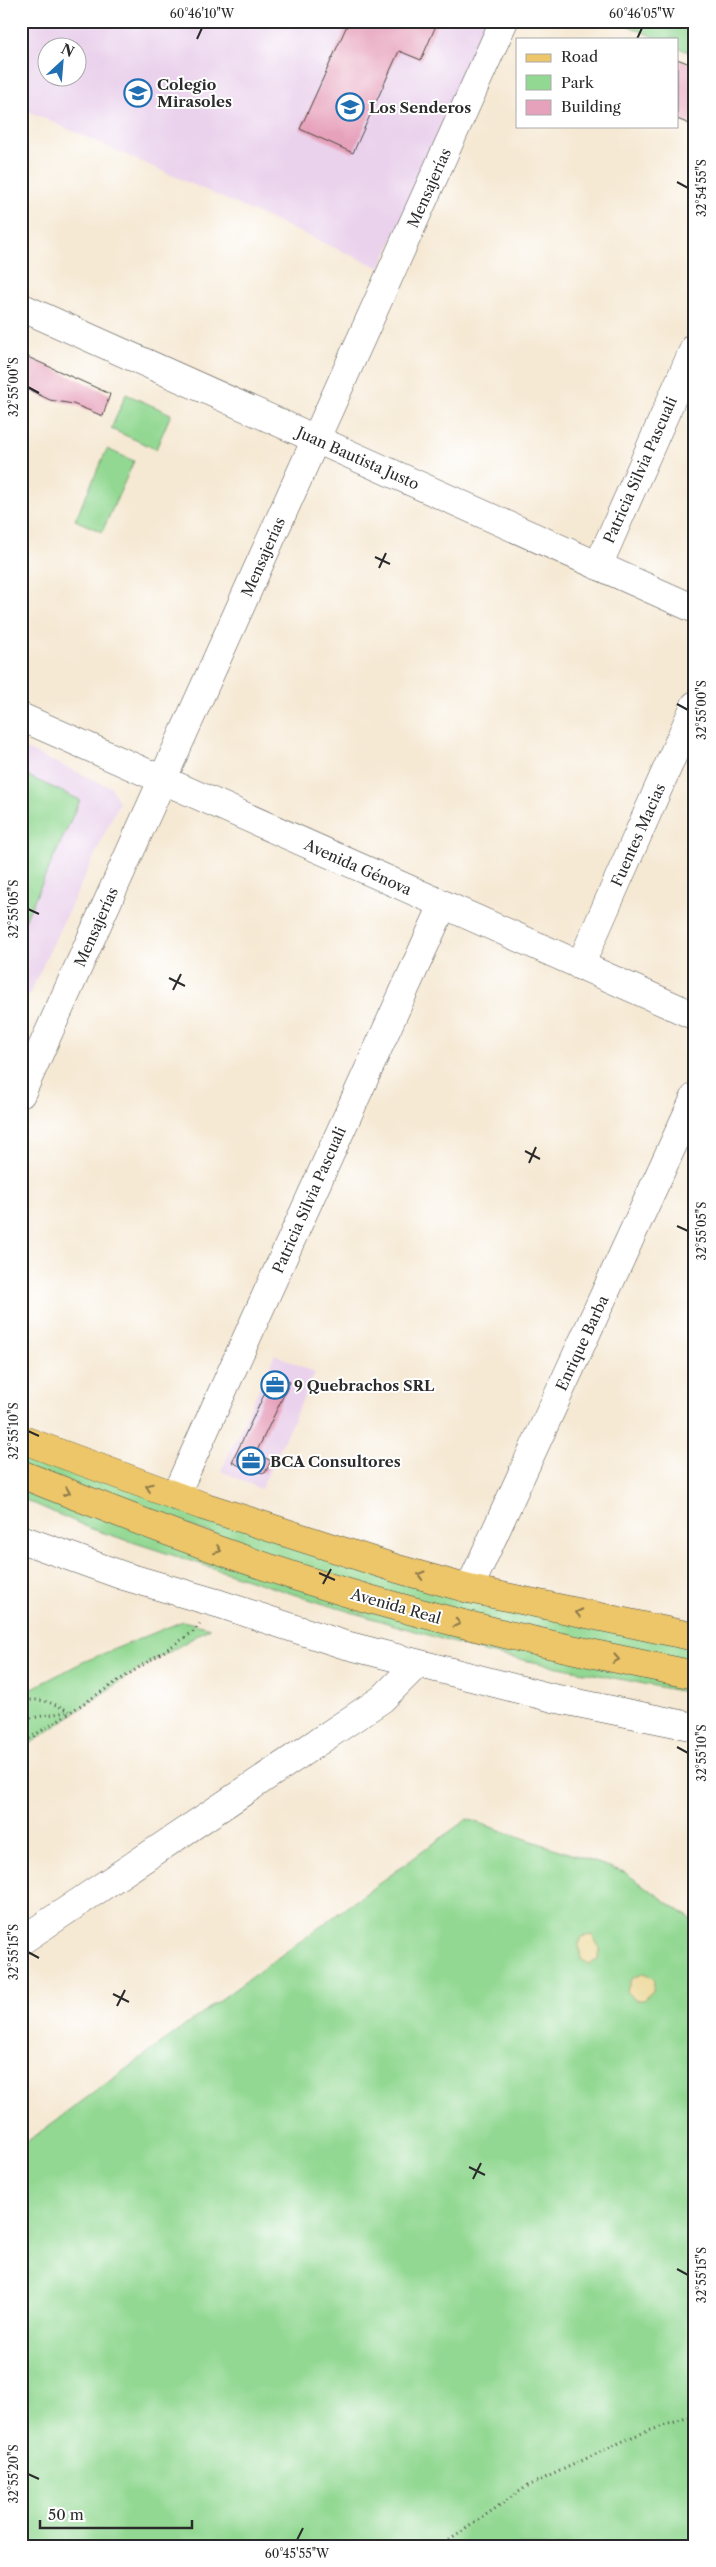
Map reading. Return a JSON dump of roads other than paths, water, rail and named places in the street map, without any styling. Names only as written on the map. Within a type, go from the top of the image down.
[{"type":"main road","points":[[21,1439],[175,1496],[300,1538],[469,1589],[695,1637]]},
{"type":"main road","name":"Avenida Real","points":[[21,1474],[232,1556],[344,1591],[548,1645],[695,1675]]},
{"type":"street","name":"Mensajerías","points":[[21,1094],[504,21]]},
{"type":"street","name":"Juan Bautista Justo","points":[[21,307],[695,609]]},
{"type":"street","name":"Patricia Silvia Pascuali","points":[[598,566],[695,346]]},
{"type":"street","name":"Fuentes Macias","points":[[580,966],[695,705]]},
{"type":"street","name":"Avenida Génova","points":[[21,717],[695,1016]]},
{"type":"street","name":"Patricia Silvia Pascuali","points":[[175,1496],[443,904]]},
{"type":"street","name":"Enrique Barba","points":[[469,1589],[695,1097]]},
{"type":"street","points":[[21,1539],[124,1576],[416,1665],[553,1698],[695,1727]]},
{"type":"street","points":[[21,1941],[382,1699],[416,1665]]},
{"type":"place","name":"Colegio Mirasoles","points":[[138,93]]},
{"type":"place","name":"Los Senderos","points":[[350,107]]},
{"type":"place","name":"9 Quebrachos SRL","points":[[275,1385]]},
{"type":"place","name":"BCA Consultores","points":[[251,1461]]}]
